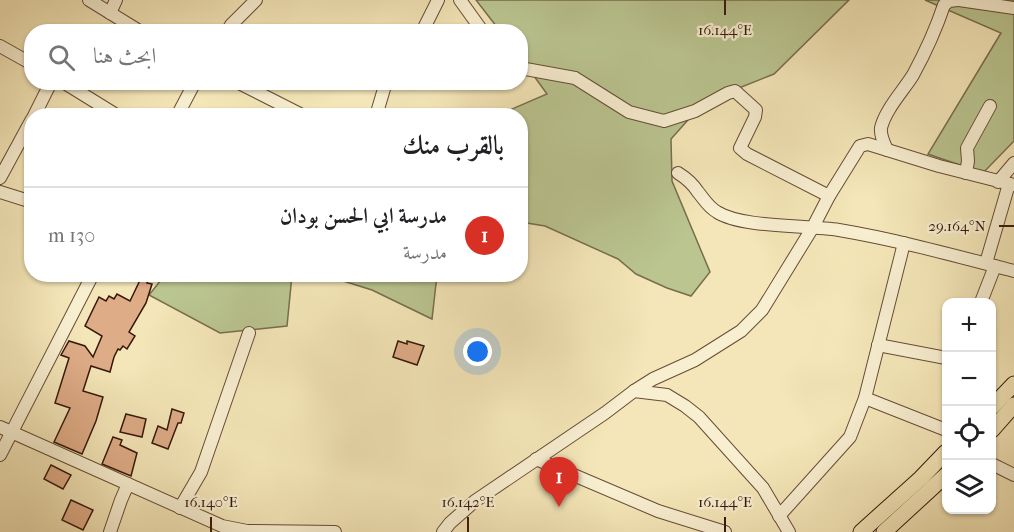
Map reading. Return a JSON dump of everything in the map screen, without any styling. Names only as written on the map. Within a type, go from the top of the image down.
[{"type":"main road","points":[[993,406],[1014,384]]},
{"type":"main road","points":[[996,425],[1014,405]]},
{"type":"main road","points":[[861,532],[942,457]]},
{"type":"main road","points":[[884,532],[942,479]]},
{"type":"street","points":[[89,0],[128,24]]},
{"type":"street","points":[[110,13],[116,0]]},
{"type":"street","points":[[232,24],[256,0]]},
{"type":"street","points":[[426,24],[438,0]]},
{"type":"street","points":[[460,0],[477,24]]},
{"type":"street","points":[[887,150],[880,130],[886,115],[912,76],[927,47],[944,5],[949,1],[958,0],[1014,8]]},
{"type":"street","points":[[0,46],[24,60]]},
{"type":"street","points":[[528,69],[575,78],[629,112],[664,121],[695,111],[728,93],[735,92],[756,110],[740,148],[747,154],[829,196]]},
{"type":"street","points":[[38,108],[47,90]]},
{"type":"street","points":[[76,90],[105,108]]},
{"type":"street","points":[[181,108],[191,90]]},
{"type":"street","points":[[254,90],[291,108]]},
{"type":"street","points":[[378,108],[384,90]]},
{"type":"street","points":[[966,173],[967,148],[990,106]]},
{"type":"street","points":[[0,178],[24,134]]},
{"type":"street","points":[[443,532],[475,501],[634,391],[653,379],[695,360],[741,331],[762,310],[860,146],[868,144],[1007,184]]},
{"type":"street","points":[[982,298],[1007,184],[1014,163]]},
{"type":"street","points":[[678,173],[687,179],[706,203],[717,213],[723,215],[747,221],[848,231],[1014,271]]},
{"type":"street","points":[[0,192],[24,200]]},
{"type":"street","points":[[779,516],[850,437],[865,398],[904,243]]},
{"type":"street","points":[[0,455],[6,430],[89,282]]},
{"type":"street","points":[[180,508],[201,472],[249,333]]},
{"type":"street","points":[[878,345],[942,357]]},
{"type":"street","points":[[634,391],[667,395],[699,417],[763,489],[789,532]]},
{"type":"street","points":[[865,398],[942,428]]},
{"type":"street","points":[[6,430],[222,526],[247,531],[335,532]]},
{"type":"street","points":[[536,459],[658,512],[725,532]]},
{"type":"street","points":[[996,466],[1014,475]]},
{"type":"street","points":[[110,532],[128,484]]},
{"type":"green space","points":[[476,0],[849,0],[774,74],[704,102],[671,139],[672,181],[710,272],[691,296],[636,274],[618,259],[545,226],[528,223],[528,108],[514,108],[547,94],[528,68],[528,24],[495,24]]},
{"type":"green space","points":[[925,0],[1014,0],[1014,141],[983,173],[928,154],[1001,33]]},
{"type":"green space","points":[[159,282],[291,282],[287,326],[220,333],[149,295]]},
{"type":"green space","points":[[346,282],[436,282],[432,319],[372,290]]},
{"type":"building","points":[[139,282],[152,284],[146,303],[129,332],[135,336],[127,349],[123,346],[120,350],[118,349],[110,372],[91,366],[83,391],[103,397],[82,454],[54,442],[70,408],[55,403],[69,358],[61,355],[69,341],[85,346],[93,357],[102,336],[85,326],[99,297],[106,301],[109,296],[114,299],[117,294],[130,301]]},
{"type":"building","points":[[398,341],[424,346],[417,365],[393,357]]},
{"type":"building","points":[[172,409],[184,413],[168,449],[152,443],[158,426],[167,430]]},
{"type":"building","points":[[126,414],[146,419],[142,437],[120,432]]},
{"type":"building","points":[[113,437],[122,440],[120,445],[137,453],[131,476],[102,464]]},
{"type":"building","points":[[51,465],[71,475],[63,489],[44,479]]},
{"type":"building","points":[[71,500],[93,510],[83,530],[62,520]]},
{"type":"place","name":"مدرسة ابي الحسن بودان","points":[[559,507]]}]
